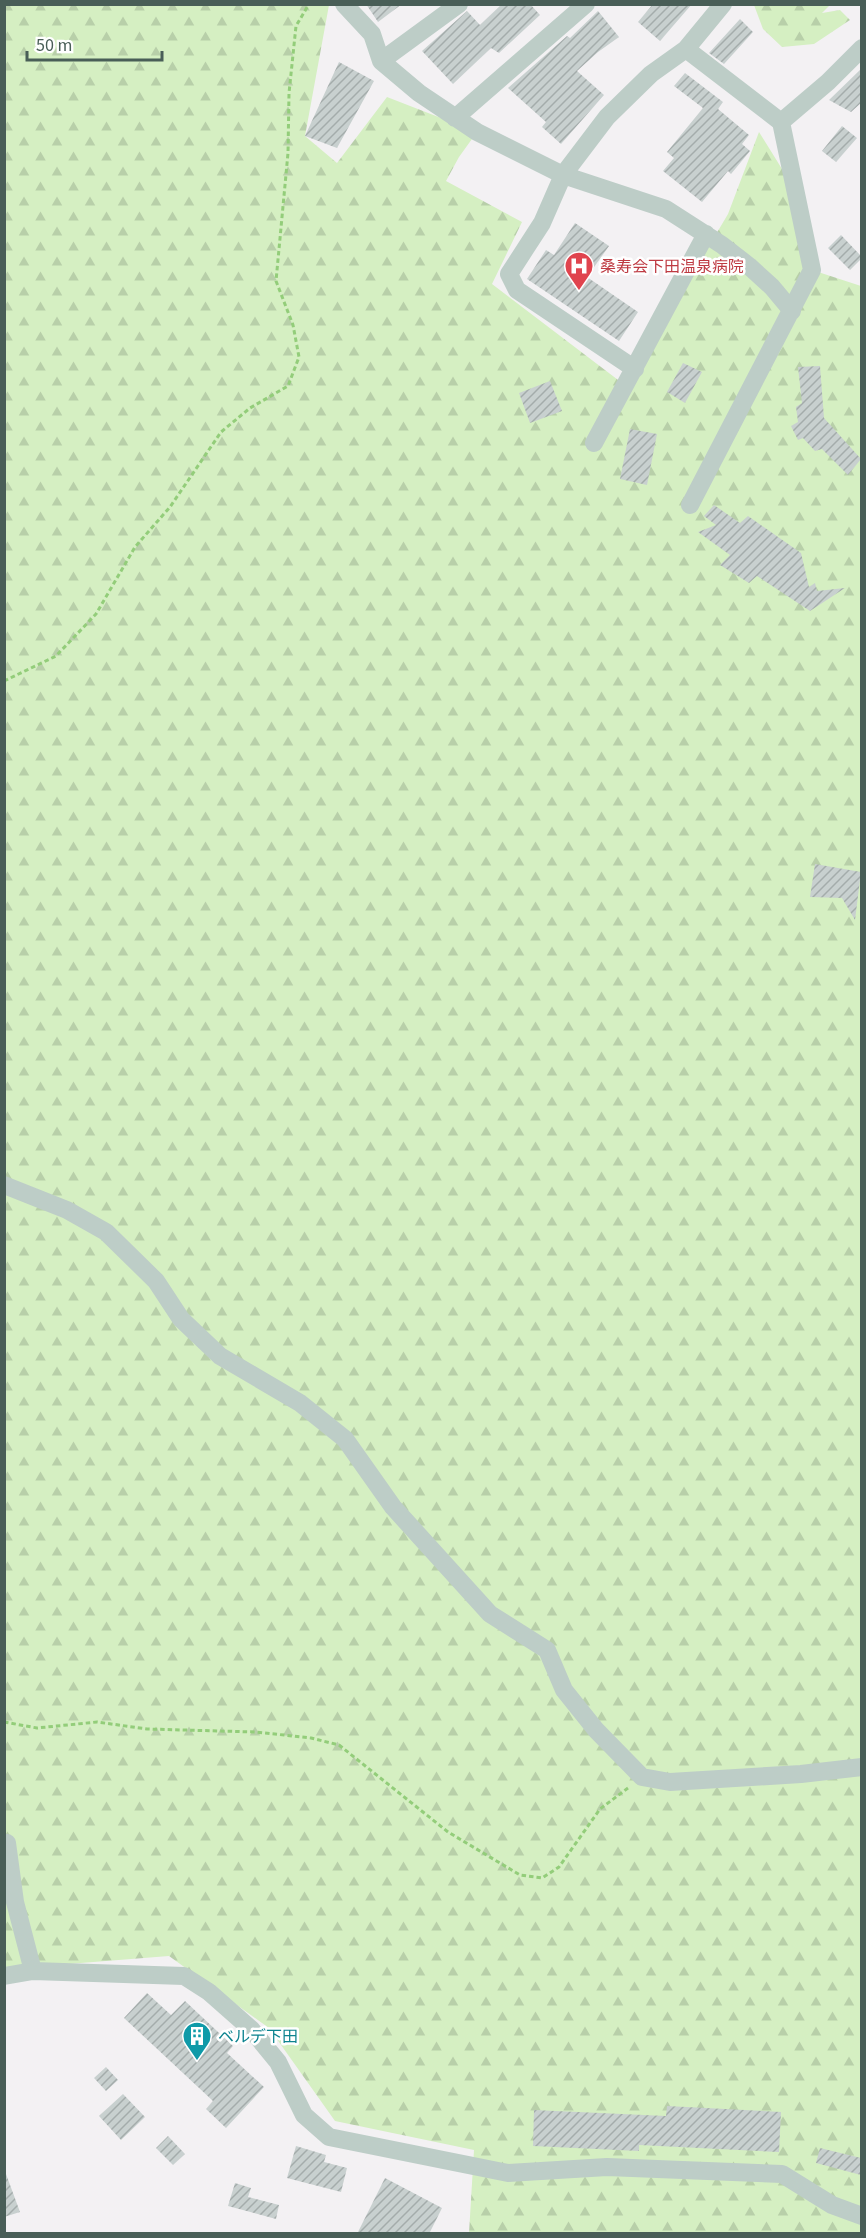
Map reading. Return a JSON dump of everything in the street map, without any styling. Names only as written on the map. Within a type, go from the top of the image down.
[{"type":"street","points":[[344,4],[372,34],[381,61],[419,93],[455,118],[477,132],[563,175],[666,209],[706,234],[749,266],[772,287],[792,311]]},
{"type":"street","points":[[381,61],[459,4]]},
{"type":"street","points":[[455,118],[586,4]]},
{"type":"street","points":[[635,369],[517,290],[509,274],[542,224],[563,175],[607,117],[651,74],[686,49],[723,4]]},
{"type":"street","points":[[781,122],[828,82],[861,48]]},
{"type":"street","points":[[686,49],[781,122],[812,270],[690,505]]},
{"type":"street","points":[[594,443],[706,234]]},
{"type":"street","points":[[4,1185],[67,1210],[106,1232],[156,1281],[182,1319],[220,1356],[300,1403],[345,1439],[393,1507],[490,1614],[547,1650],[564,1690],[596,1730],[642,1777],[670,1782],[801,1774],[861,1767]]},
{"type":"street","points":[[4,1843],[7,1843],[15,1902],[33,1971]]},
{"type":"street","points":[[4,1976],[33,1971],[184,1976],[209,1992],[251,2029],[278,2062],[304,2115],[330,2137],[508,2173],[607,2167],[782,2174],[832,2205],[861,2216]]},
{"type":"path","points":[[4,681],[56,656],[96,614],[135,547],[170,507],[221,432],[250,408],[288,386],[299,357],[293,325],[276,281],[288,153],[289,93],[296,26],[309,4]]},
{"type":"path","points":[[4,1722],[37,1728],[98,1722],[147,1729],[256,1732],[311,1738],[339,1745],[448,1832],[520,1875],[542,1878],[559,1867],[600,1809],[642,1777]]},
{"type":"green space","points":[[5,5],[329,5],[305,136],[337,163],[387,97],[477,132],[459,157],[446,181],[522,222],[492,284],[626,386],[728,214],[759,132],[787,177],[812,270],[861,286],[861,2233],[469,2233],[474,2150],[335,2121],[269,2028],[169,1956],[5,1969]]},
{"type":"green space","points":[[754,5],[830,5],[822,13],[840,10],[850,20],[814,44],[782,47],[763,29]]},
{"type":"building","points":[[366,4],[402,4],[378,22]]},
{"type":"building","points":[[502,4],[530,4],[540,15],[499,53],[491,48],[453,84],[422,51],[467,11],[480,25]]},
{"type":"building","points":[[653,4],[692,4],[660,41],[638,22]]},
{"type":"building","points":[[598,11],[619,37],[577,71],[604,95],[561,144],[542,127],[546,122],[508,88],[567,36],[570,38]]},
{"type":"building","points":[[740,19],[753,32],[724,64],[709,53]]},
{"type":"building","points":[[339,62],[374,81],[337,148],[305,136]]},
{"type":"building","points":[[861,69],[861,103],[851,112],[829,100]]},
{"type":"building","points":[[685,73],[723,102],[718,109],[749,135],[742,144],[750,151],[731,174],[728,171],[702,202],[663,171],[674,158],[667,152],[703,108],[674,86]]},
{"type":"building","points":[[842,126],[857,138],[836,162],[822,151]]},
{"type":"building","points":[[575,223],[609,246],[587,277],[638,312],[619,341],[527,279],[546,250],[554,255]]},
{"type":"building","points":[[841,235],[861,256],[861,259],[850,270],[828,248]]},
{"type":"building","points":[[683,363],[702,372],[685,403],[667,392]]},
{"type":"building","points":[[820,366],[824,418],[861,459],[848,475],[822,449],[815,451],[803,438],[798,440],[791,426],[798,422],[796,407],[802,403],[798,367]]},
{"type":"building","points":[[550,381],[562,411],[530,423],[519,393]]},
{"type":"building","points":[[630,429],[657,434],[647,485],[620,479]]},
{"type":"building","points":[[714,505],[740,523],[748,516],[801,553],[809,587],[815,583],[817,591],[845,588],[810,611],[757,576],[749,583],[720,565],[730,555],[698,532],[716,525],[704,516]]},
{"type":"building","points":[[815,864],[861,872],[855,920],[842,898],[810,897]]},
{"type":"building","name":"ベルデ下田","points":[[147,1993],[171,2015],[185,2001],[233,2046],[227,2053],[264,2087],[226,2128],[206,2109],[213,2101],[124,2018]]},
{"type":"building","points":[[106,2067],[118,2080],[106,2091],[94,2078]]},
{"type":"building","points":[[123,2094],[145,2117],[121,2140],[99,2116]]},
{"type":"building","points":[[667,2106],[781,2112],[779,2152],[639,2145],[639,2151],[533,2146],[534,2110],[666,2116]]},
{"type":"building","points":[[168,2136],[185,2154],[173,2165],[156,2148]]},
{"type":"building","points":[[296,2146],[326,2155],[324,2162],[347,2168],[341,2192],[287,2178]]},
{"type":"building","points":[[820,2148],[861,2158],[861,2175],[816,2163]]},
{"type":"building","points":[[4,2174],[6,2174],[20,2212],[4,2217]]},
{"type":"building","points":[[385,2178],[442,2208],[429,2234],[357,2234]]},
{"type":"building","points":[[235,2183],[251,2188],[248,2197],[279,2205],[276,2219],[228,2206]]},
{"type":"place","name":"桑寿会下田温泉病院","points":[[579,292]]},
{"type":"place","name":"ベルデ下田","points":[[197,2062]]}]
